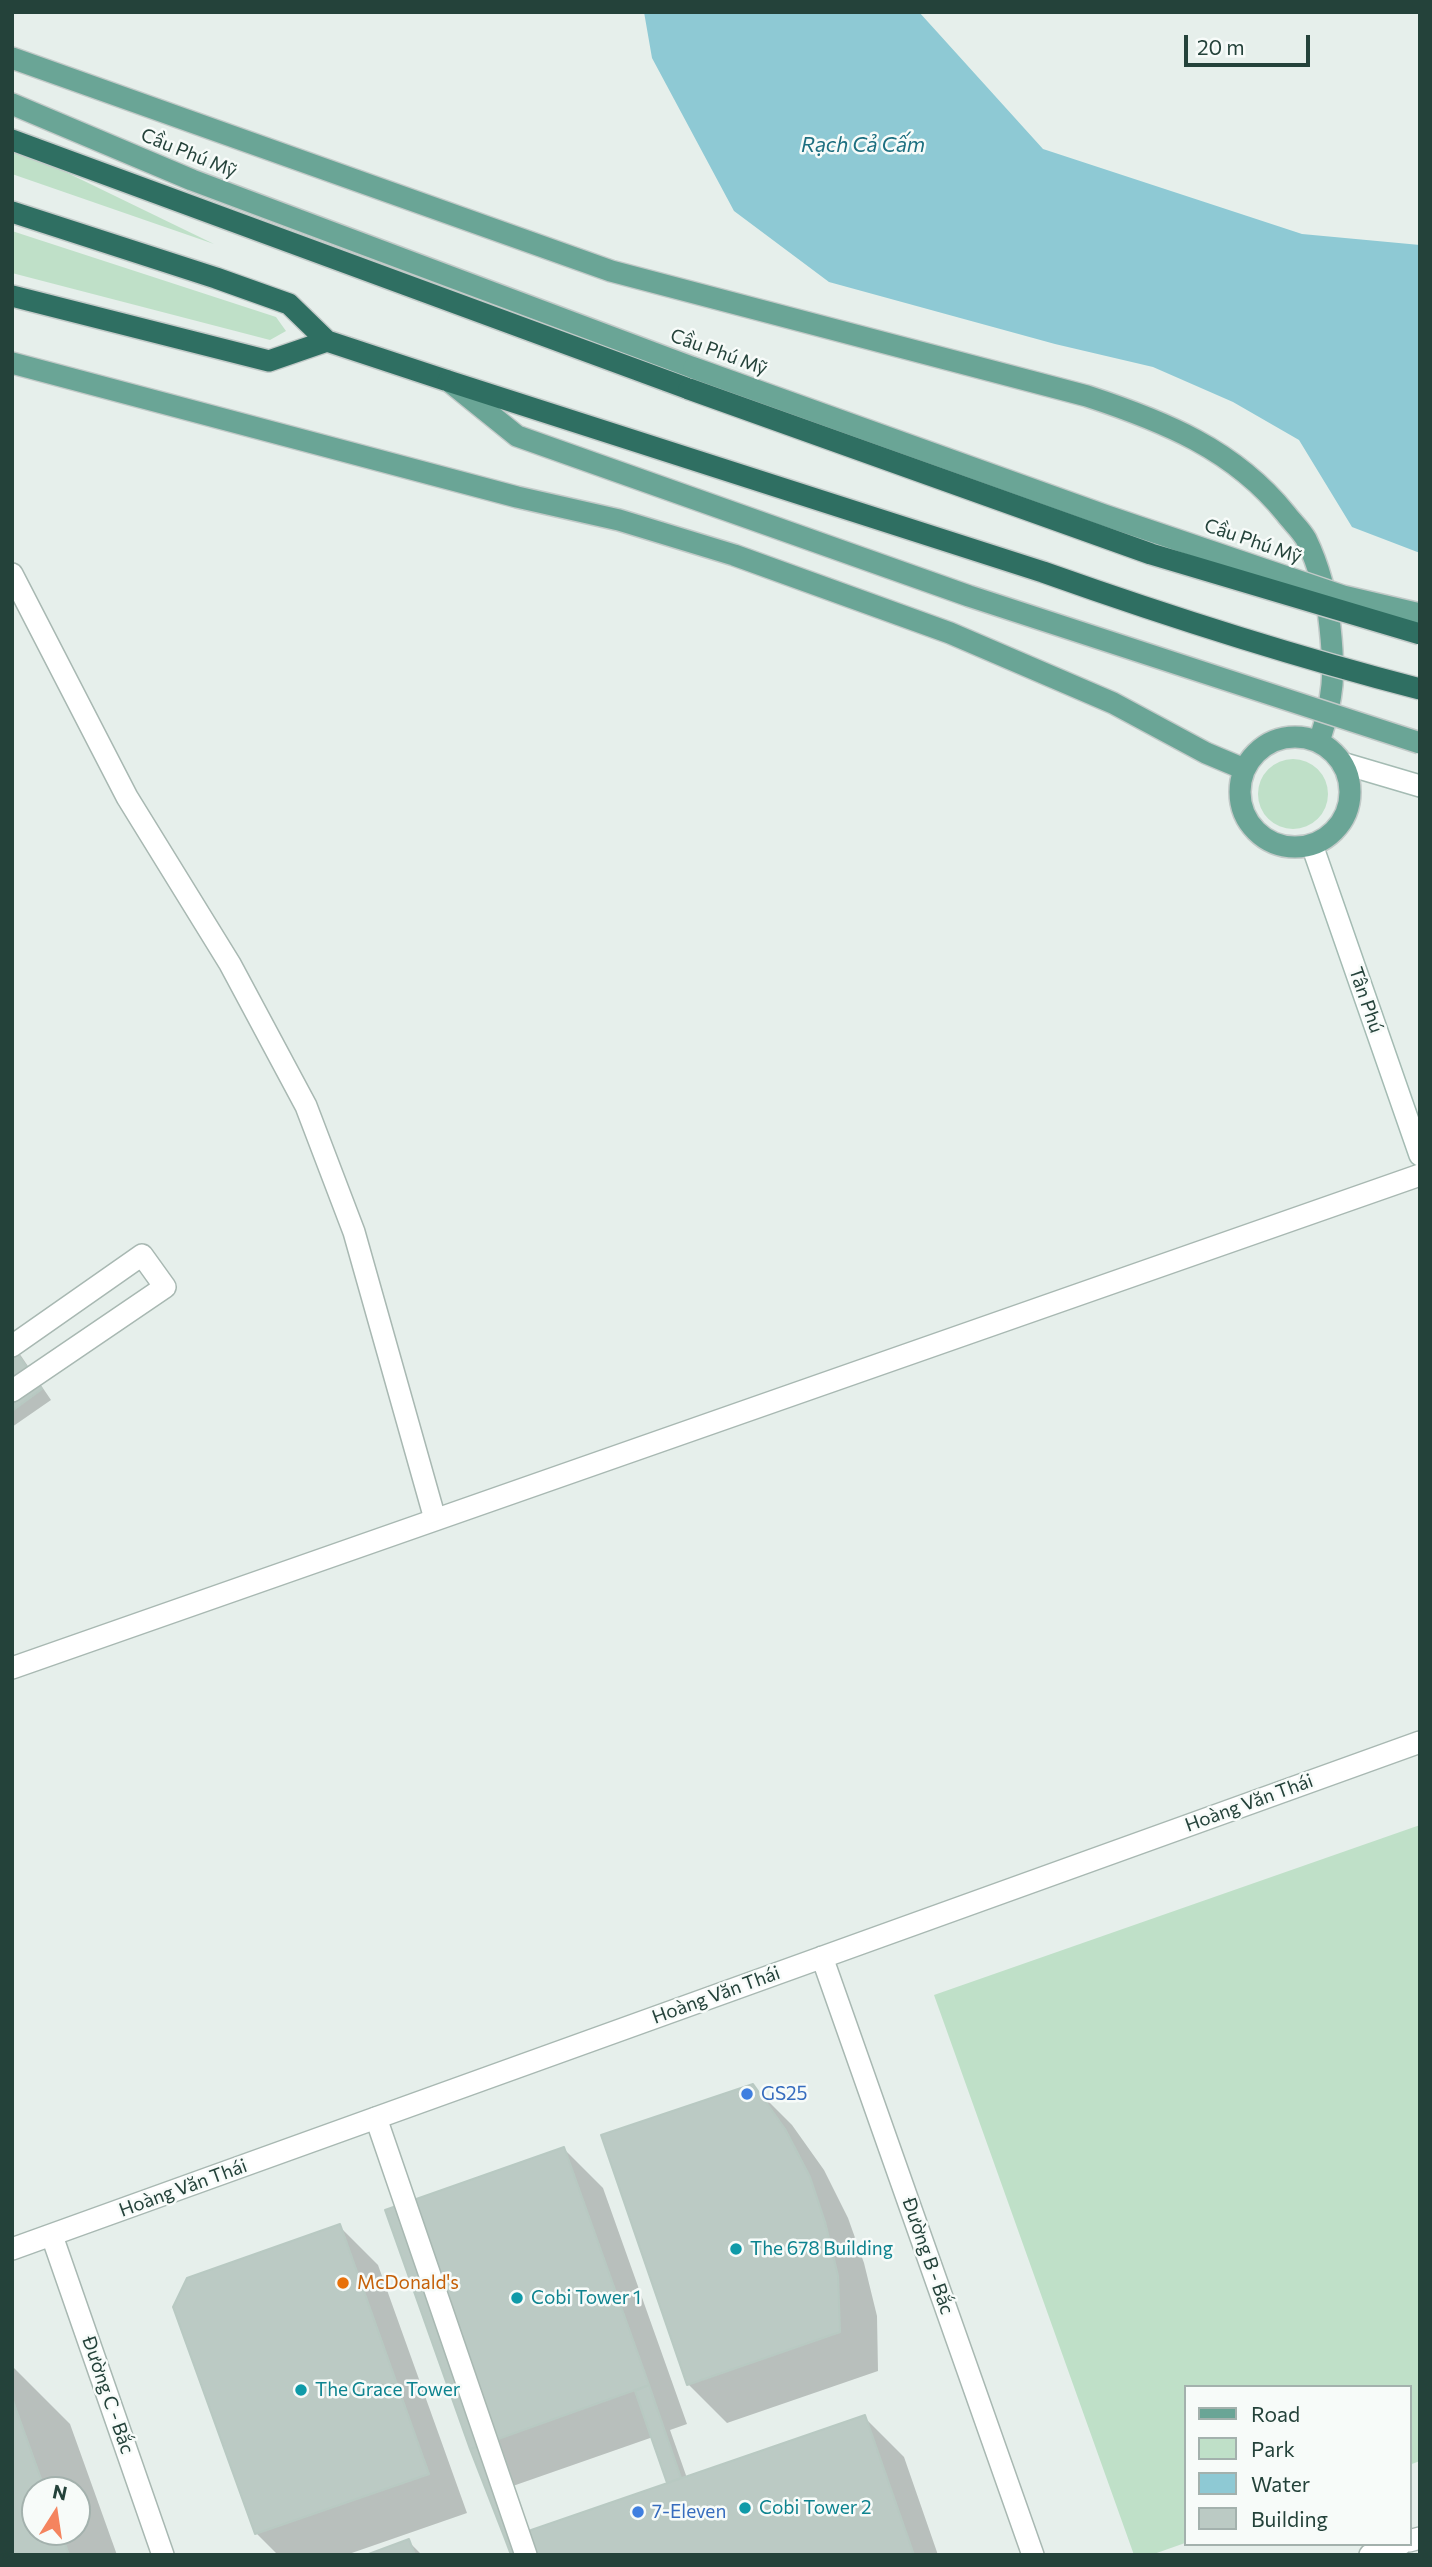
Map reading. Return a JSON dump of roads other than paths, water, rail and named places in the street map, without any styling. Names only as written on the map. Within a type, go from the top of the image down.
[{"type":"highway","name":"Cầu Phú Mỹ","points":[[12,140],[689,389],[1151,554],[1420,634]]},
{"type":"highway","points":[[12,212],[289,304],[327,341],[1043,572],[1175,618],[1287,653],[1420,689]]},
{"type":"highway","points":[[12,296],[269,361],[327,341]]},
{"type":"highway","points":[[12,309],[63,310]]},
{"type":"main road","points":[[12,58],[611,271],[1087,396],[1150,416],[1199,440],[1238,467],[1275,500],[1305,538],[1327,600],[1334,668],[1330,707],[1319,742]]},
{"type":"main road","name":"Cầu Phú Mỹ","points":[[12,104],[192,180],[694,368],[1104,515],[1343,596],[1420,614]]},
{"type":"main road","points":[[12,363],[517,497],[619,520],[734,555],[950,633],[1113,703],[1206,753],[1244,769]]},
{"type":"main road","points":[[448,381],[517,436],[970,596],[1420,743]]},
{"type":"main road","points":[[1286,737],[1304,737],[1319,742],[1332,751],[1342,763],[1348,777],[1348,808],[1342,822],[1329,836],[1312,845],[1294,847],[1276,844],[1260,835],[1247,822],[1240,803],[1239,786],[1244,769],[1254,754],[1269,743],[1286,737]]},
{"type":"street","points":[[12,574],[127,797],[230,964],[306,1106],[355,1232],[435,1520]]},
{"type":"street","points":[[1342,763],[1420,786]]},
{"type":"street","name":"Tân Phú","points":[[1312,845],[1420,1155]]},
{"type":"street","points":[[12,1668],[1420,1175]]},
{"type":"street","points":[[12,1346],[142,1255],[166,1287],[12,1391]]},
{"type":"street","name":"Hoàng Văn Thái","points":[[12,2249],[1420,1742]]},
{"type":"street","name":"Đường B - Bắc","points":[[822,1957],[1033,2555]]},
{"type":"street","points":[[376,2118],[526,2555]]},
{"type":"street","name":"Đường C - Bắc","points":[[52,2236],[163,2555]]},
{"type":"street","points":[[1370,2555],[1395,2546]]},
{"type":"water","name":"Rạch Cả Cấm","points":[[644,12],[919,12],[1043,149],[1302,234],[1420,245],[1420,553],[1352,527],[1299,440],[1233,402],[1153,367],[1055,344],[829,282],[734,211],[652,58]]},
{"type":"place","name":"GS25","points":[[747,2094]]},
{"type":"place","name":"The 678 Building","points":[[736,2249]]},
{"type":"place","name":"McDonald's","points":[[343,2283]]},
{"type":"place","name":"Cobi Tower 1","points":[[517,2298]]},
{"type":"place","name":"The Grace Tower","points":[[301,2390]]},
{"type":"place","name":"Cobi Tower 2","points":[[745,2508]]},
{"type":"place","name":"7-Eleven","points":[[638,2512]]}]
